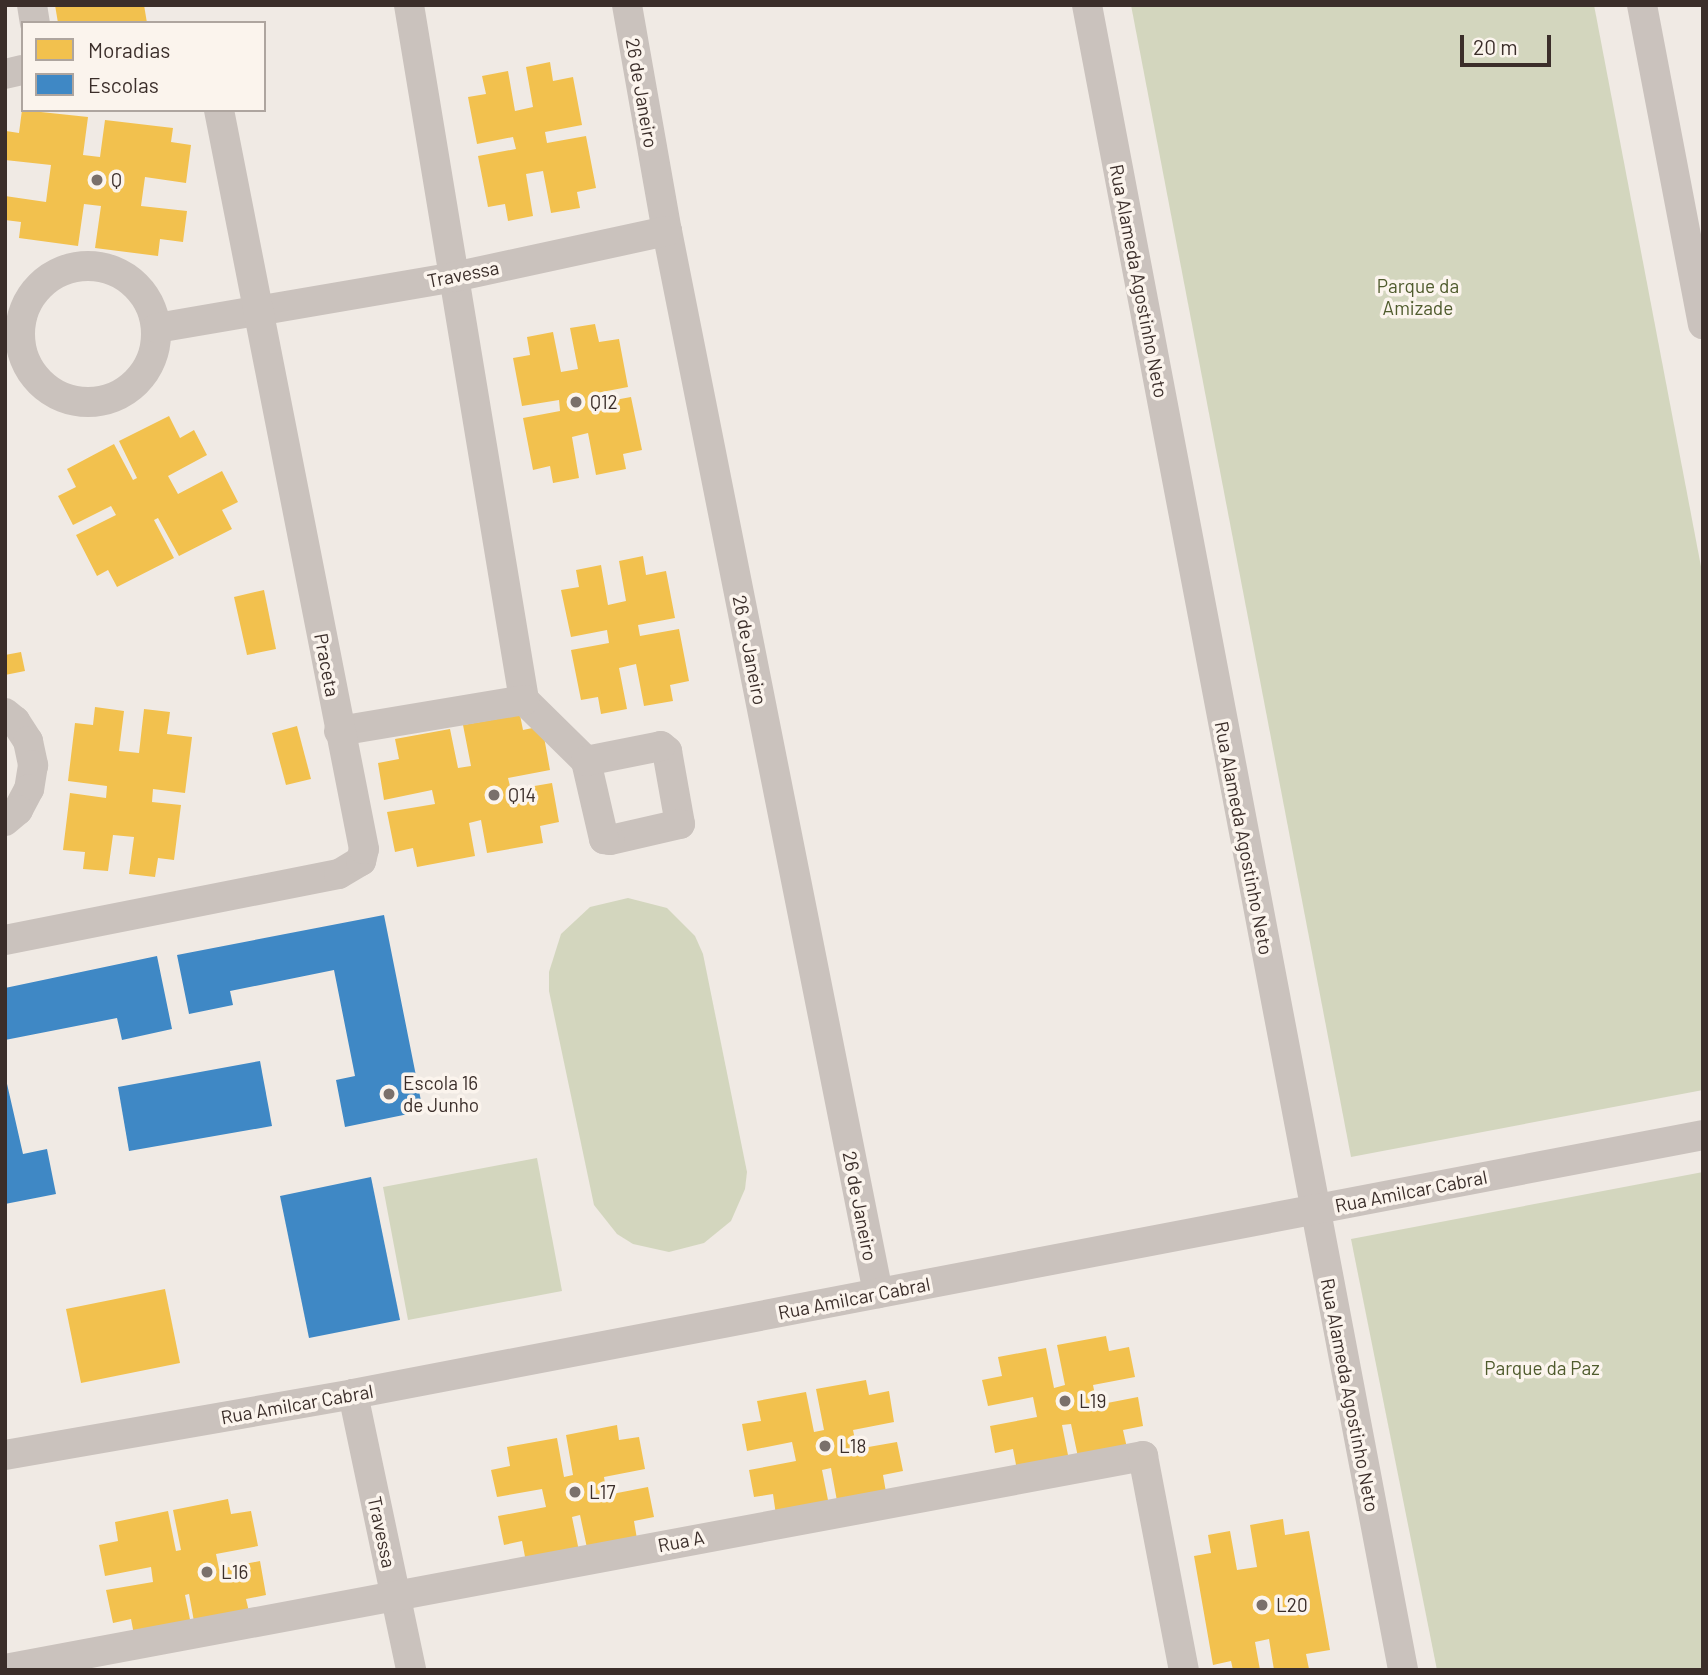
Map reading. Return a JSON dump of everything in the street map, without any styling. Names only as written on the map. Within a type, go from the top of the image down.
[{"type":"street","points":[[409,5],[524,700],[586,761]]},
{"type":"street","name":"26 de Janeiro","points":[[627,5],[667,231],[878,1293]]},
{"type":"street","name":"Rua Alameda Agostinho Neto","points":[[1087,5],[1403,1670]]},
{"type":"street","points":[[1642,5],[1703,324]]},
{"type":"street","name":"Praceta","points":[[5,940],[352,869],[361,861],[364,849],[219,112]]},
{"type":"street","name":"Travessa","points":[[157,328],[454,277],[667,231]]},
{"type":"street","points":[[74,267],[104,267],[126,277],[150,305],[157,328],[153,356],[142,376],[118,396],[95,402],[70,400],[48,390],[30,370],[21,348],[21,321],[29,299],[51,276],[74,267]]},
{"type":"street","points":[[339,731],[524,700]]},
{"type":"street","points":[[5,713],[28,741],[33,765],[29,789],[18,810],[5,821]]},
{"type":"street","name":"Rua Amilcar Cabral","points":[[5,1455],[353,1394],[1703,1135]]},
{"type":"street","name":"Travessa","points":[[353,1394],[411,1670]]},
{"type":"street","name":"Rua A","points":[[5,1669],[396,1597],[714,1534],[1143,1456],[1184,1670]]},
{"type":"green space","name":"Parque da Amizade","points":[[1131,5],[1594,5],[1703,577],[1703,1090],[1351,1157]]},
{"type":"green space","points":[[628,898],[667,908],[695,936],[703,954],[747,1172],[745,1189],[731,1221],[704,1243],[669,1252],[633,1244],[617,1234],[594,1205],[549,991],[549,972],[561,934],[590,907]]},
{"type":"green space","points":[[537,1158],[562,1291],[408,1320],[383,1187]]},
{"type":"green space","name":"Parque da Paz","points":[[1703,1172],[1703,1670],[1437,1670],[1351,1239]]},
{"type":"building: Moradias","points":[[55,5],[144,5],[147,21],[58,21]]},
{"type":"building: Moradias","points":[[550,62],[553,81],[573,77],[582,125],[545,132],[547,143],[586,136],[596,188],[577,192],[580,208],[551,213],[543,171],[526,174],[533,216],[508,221],[505,204],[488,207],[478,156],[516,149],[513,137],[477,144],[468,97],[486,94],[482,76],[508,71],[515,111],[533,107],[526,67]]},
{"type":"building: Moradias","name":"Q","points":[[22,112],[88,117],[83,155],[100,157],[105,120],[173,128],[171,142],[191,145],[186,183],[145,177],[141,206],[187,211],[183,242],[160,239],[158,256],[95,248],[101,206],[84,204],[78,246],[19,238],[21,222],[5,220],[5,196],[46,202],[51,165],[5,160],[6,131],[19,133]]},
{"type":"building: Moradias","name":"Q12","points":[[595,324],[599,342],[619,339],[628,387],[591,394],[593,404],[631,397],[642,450],[623,454],[626,469],[596,475],[588,433],[572,437],[579,478],[553,483],[550,466],[533,470],[523,418],[560,411],[559,400],[522,406],[513,358],[530,355],[527,337],[553,332],[561,372],[578,369],[570,328]]},
{"type":"building: Moradias","points":[[169,416],[180,438],[194,430],[207,455],[168,476],[178,494],[222,471],[238,502],[222,510],[232,529],[179,556],[158,518],[154,520],[174,558],[117,587],[108,570],[97,576],[76,535],[116,515],[111,506],[73,525],[58,496],[76,487],[67,469],[114,444],[133,480],[137,478],[119,441]]},
{"type":"building: Moradias","points":[[643,556],[646,575],[666,571],[675,618],[638,625],[640,636],[679,629],[689,681],[670,685],[673,701],[644,706],[636,664],[619,668],[627,709],[601,714],[598,697],[581,700],[571,650],[609,643],[607,630],[571,637],[561,590],[579,587],[576,570],[601,565],[608,605],[626,601],[619,561]]},
{"type":"building: Moradias","points":[[264,590],[276,649],[247,655],[234,597]]},
{"type":"building: Moradias","points":[[21,652],[25,671],[5,675],[5,655]]},
{"type":"building: Moradias","points":[[95,707],[124,711],[119,751],[139,753],[144,709],[170,712],[167,734],[192,737],[185,793],[153,789],[152,802],[181,805],[174,860],[158,858],[155,877],[129,874],[134,837],[113,835],[108,871],[83,869],[85,852],[63,850],[70,793],[106,798],[107,786],[68,781],[75,723],[93,725]]},
{"type":"building: Moradias","name":"Q14","points":[[520,715],[523,730],[542,726],[550,770],[508,778],[511,790],[552,783],[559,822],[540,826],[543,843],[487,853],[481,820],[469,823],[475,856],[417,867],[413,848],[395,852],[387,812],[435,804],[432,790],[384,800],[378,763],[399,759],[395,739],[450,729],[458,768],[471,766],[463,725]]},
{"type":"building: Moradias","points":[[297,726],[311,779],[286,785],[272,733]]},
{"type":"building: Moradias","points":[[165,1289],[180,1363],[81,1383],[66,1309]]},
{"type":"building: Moradias","name":"L19","points":[[1106,1336],[1109,1351],[1129,1347],[1135,1377],[1093,1385],[1097,1405],[1138,1397],[1143,1426],[1123,1430],[1127,1448],[1078,1457],[1071,1424],[1062,1425],[1069,1460],[1017,1470],[1013,1449],[995,1453],[990,1426],[1037,1417],[1033,1397],[988,1406],[982,1380],[1002,1376],[998,1357],[1046,1348],[1054,1388],[1065,1385],[1057,1345]]},
{"type":"building: Moradias","name":"L18","points":[[866,1380],[869,1395],[889,1391],[894,1422],[853,1430],[857,1449],[897,1442],[903,1471],[883,1475],[886,1492],[837,1501],[831,1468],[822,1470],[829,1505],[776,1515],[773,1494],[754,1497],[749,1470],[796,1461],[792,1442],[747,1451],[742,1424],[761,1421],[757,1401],[806,1392],[814,1432],[824,1430],[816,1389]]},
{"type":"building: Moradias","name":"L17","points":[[617,1425],[619,1440],[639,1437],[645,1469],[604,1477],[607,1495],[648,1487],[654,1517],[634,1521],[637,1539],[587,1548],[580,1515],[572,1517],[579,1551],[526,1562],[522,1541],[504,1545],[498,1516],[546,1507],[542,1489],[497,1497],[491,1470],[510,1466],[507,1447],[557,1438],[564,1477],[573,1475],[566,1435]]},
{"type":"building: Moradias","name":"L16","points":[[228,1499],[231,1514],[251,1511],[258,1546],[216,1554],[219,1569],[260,1561],[266,1595],[246,1599],[250,1616],[195,1627],[189,1594],[185,1595],[192,1629],[135,1640],[131,1619],[113,1623],[106,1590],[153,1582],[151,1567],[105,1576],[99,1545],[118,1541],[115,1522],[168,1511],[176,1551],[181,1550],[173,1510]]},
{"type":"building: Moradias","name":"L20","points":[[1283,1519],[1285,1535],[1309,1531],[1330,1650],[1306,1654],[1309,1669],[1274,1670],[1269,1639],[1255,1642],[1260,1670],[1233,1670],[1231,1661],[1213,1665],[1194,1556],[1211,1553],[1208,1535],[1230,1531],[1237,1570],[1257,1567],[1250,1525]]},
{"type":"building: Escolas","points":[[384,915],[423,1111],[345,1127],[336,1080],[355,1076],[334,970],[230,991],[233,1005],[189,1014],[177,955]]},
{"type":"building: Escolas","points":[[157,956],[172,1029],[122,1040],[117,1018],[5,1040],[5,988]]},
{"type":"building: Escolas","points":[[260,1061],[272,1126],[129,1151],[118,1087]]},
{"type":"building: Escolas","points":[[5,1075],[23,1154],[47,1149],[56,1194],[5,1204]]},
{"type":"building: Escolas","points":[[371,1177],[400,1320],[309,1338],[280,1196]]},
{"type":"place","name":"Q","points":[[97,180]]},
{"type":"place","name":"Q12","points":[[576,402]]},
{"type":"place","name":"Q14","points":[[494,795]]},
{"type":"place","name":"Escola 16 de Junho","points":[[389,1094]]},
{"type":"place","name":"L19","points":[[1065,1401]]},
{"type":"place","name":"L18","points":[[825,1446]]},
{"type":"place","name":"L17","points":[[575,1492]]},
{"type":"place","name":"L16","points":[[207,1572]]},
{"type":"place","name":"L20","points":[[1262,1605]]}]
